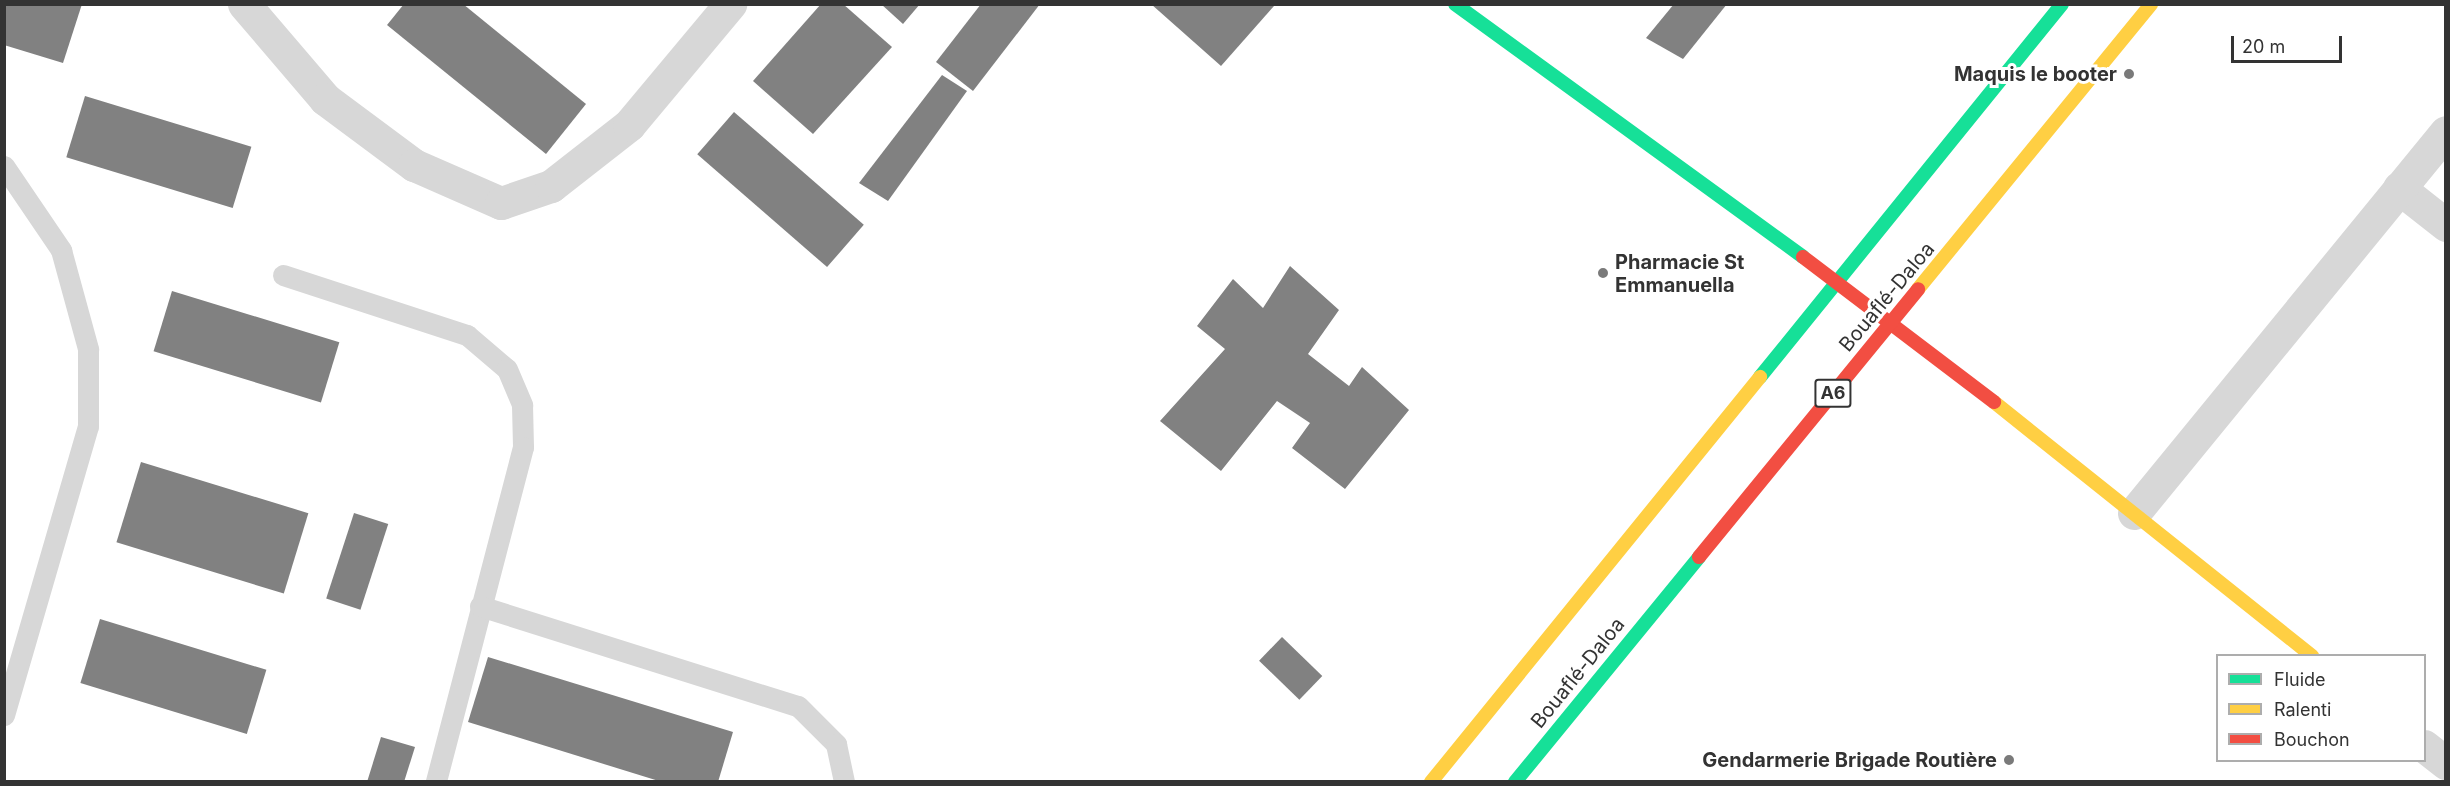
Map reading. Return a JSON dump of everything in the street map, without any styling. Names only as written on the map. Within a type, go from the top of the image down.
[{"type":"main road","points":[[1455,4],[1893,322],[2310,654]]},
{"type":"main road","name":"Bouaflé-Daloa","points":[[1515,782],[1737,506],[1893,322],[2151,4]]},
{"type":"main road","points":[[1431,782],[1838,281],[2057,7]]},
{"type":"street","points":[[244,4],[325,99],[414,165],[501,203],[551,186],[629,125],[730,4]]},
{"type":"street","points":[[2134,513],[2445,132]]},
{"type":"street","points":[[2399,188],[2445,225]]},
{"type":"street","points":[[2426,748],[2445,763]]},
{"type":"lane","points":[[4,166],[61,250],[88,349],[88,426],[4,715]]},
{"type":"lane","points":[[283,275],[467,335],[507,369],[522,405],[523,447],[436,782]]},
{"type":"lane","points":[[480,606],[798,706],[836,744],[844,782]]},
{"type":"building","points":[[4,4],[82,4],[63,63],[4,45]]},
{"type":"building","points":[[404,4],[463,4],[586,104],[546,154],[387,25]]},
{"type":"building","points":[[821,4],[843,4],[892,47],[813,134],[753,81]]},
{"type":"building","points":[[881,4],[920,4],[903,24]]},
{"type":"building","points":[[981,4],[1040,4],[973,91],[936,62]]},
{"type":"building","points":[[1151,4],[1272,4],[1274,6],[1221,66]]},
{"type":"building","points":[[1674,4],[1727,4],[1683,59],[1646,38]]},
{"type":"building","points":[[942,75],[967,91],[888,201],[859,183]]},
{"type":"building","points":[[85,96],[251,147],[233,208],[66,157]]},
{"type":"building","points":[[734,112],[864,225],[827,267],[697,154]]},
{"type":"building","points":[[1290,266],[1339,310],[1308,354],[1349,386],[1362,367],[1409,410],[1345,489],[1292,448],[1310,423],[1277,401],[1221,471],[1160,421],[1225,349],[1197,326],[1233,279],[1263,308]]},
{"type":"building","points":[[172,291],[339,342],[321,402],[154,351]]},
{"type":"building","points":[[141,462],[308,513],[284,593],[116,542]]},
{"type":"building","points":[[354,513],[388,524],[360,610],[326,599]]},
{"type":"building","points":[[100,619],[266,670],[247,734],[80,683]]},
{"type":"building","points":[[1282,637],[1322,676],[1299,700],[1259,661]]},
{"type":"building","points":[[488,657],[733,732],[718,782],[662,782],[468,722]]},
{"type":"building","points":[[381,737],[415,747],[404,782],[367,782]]},
{"type":"traffic: fast","points":[[1455,4],[1803,257]]},
{"type":"traffic: fast","points":[[1760,377],[2062,4]]},
{"type":"traffic: fast","points":[[1515,782],[1699,557]]},
{"type":"traffic: slow","points":[[1918,289],[2151,4]]},
{"type":"traffic: slow","points":[[1431,782],[1760,377]]},
{"type":"traffic: slow","points":[[1994,402],[2309,654]]},
{"type":"traffic: jam","points":[[1803,257],[1994,402]]},
{"type":"traffic: jam","points":[[1699,557],[1918,289]]},
{"type":"place","name":"Maquis le booter","points":[[2129,74]]},
{"type":"place","name":"Pharmacie St Emmanuella","points":[[1603,273]]},
{"type":"place","name":"Gendarmerie Brigade Routière","points":[[2009,760]]}]
